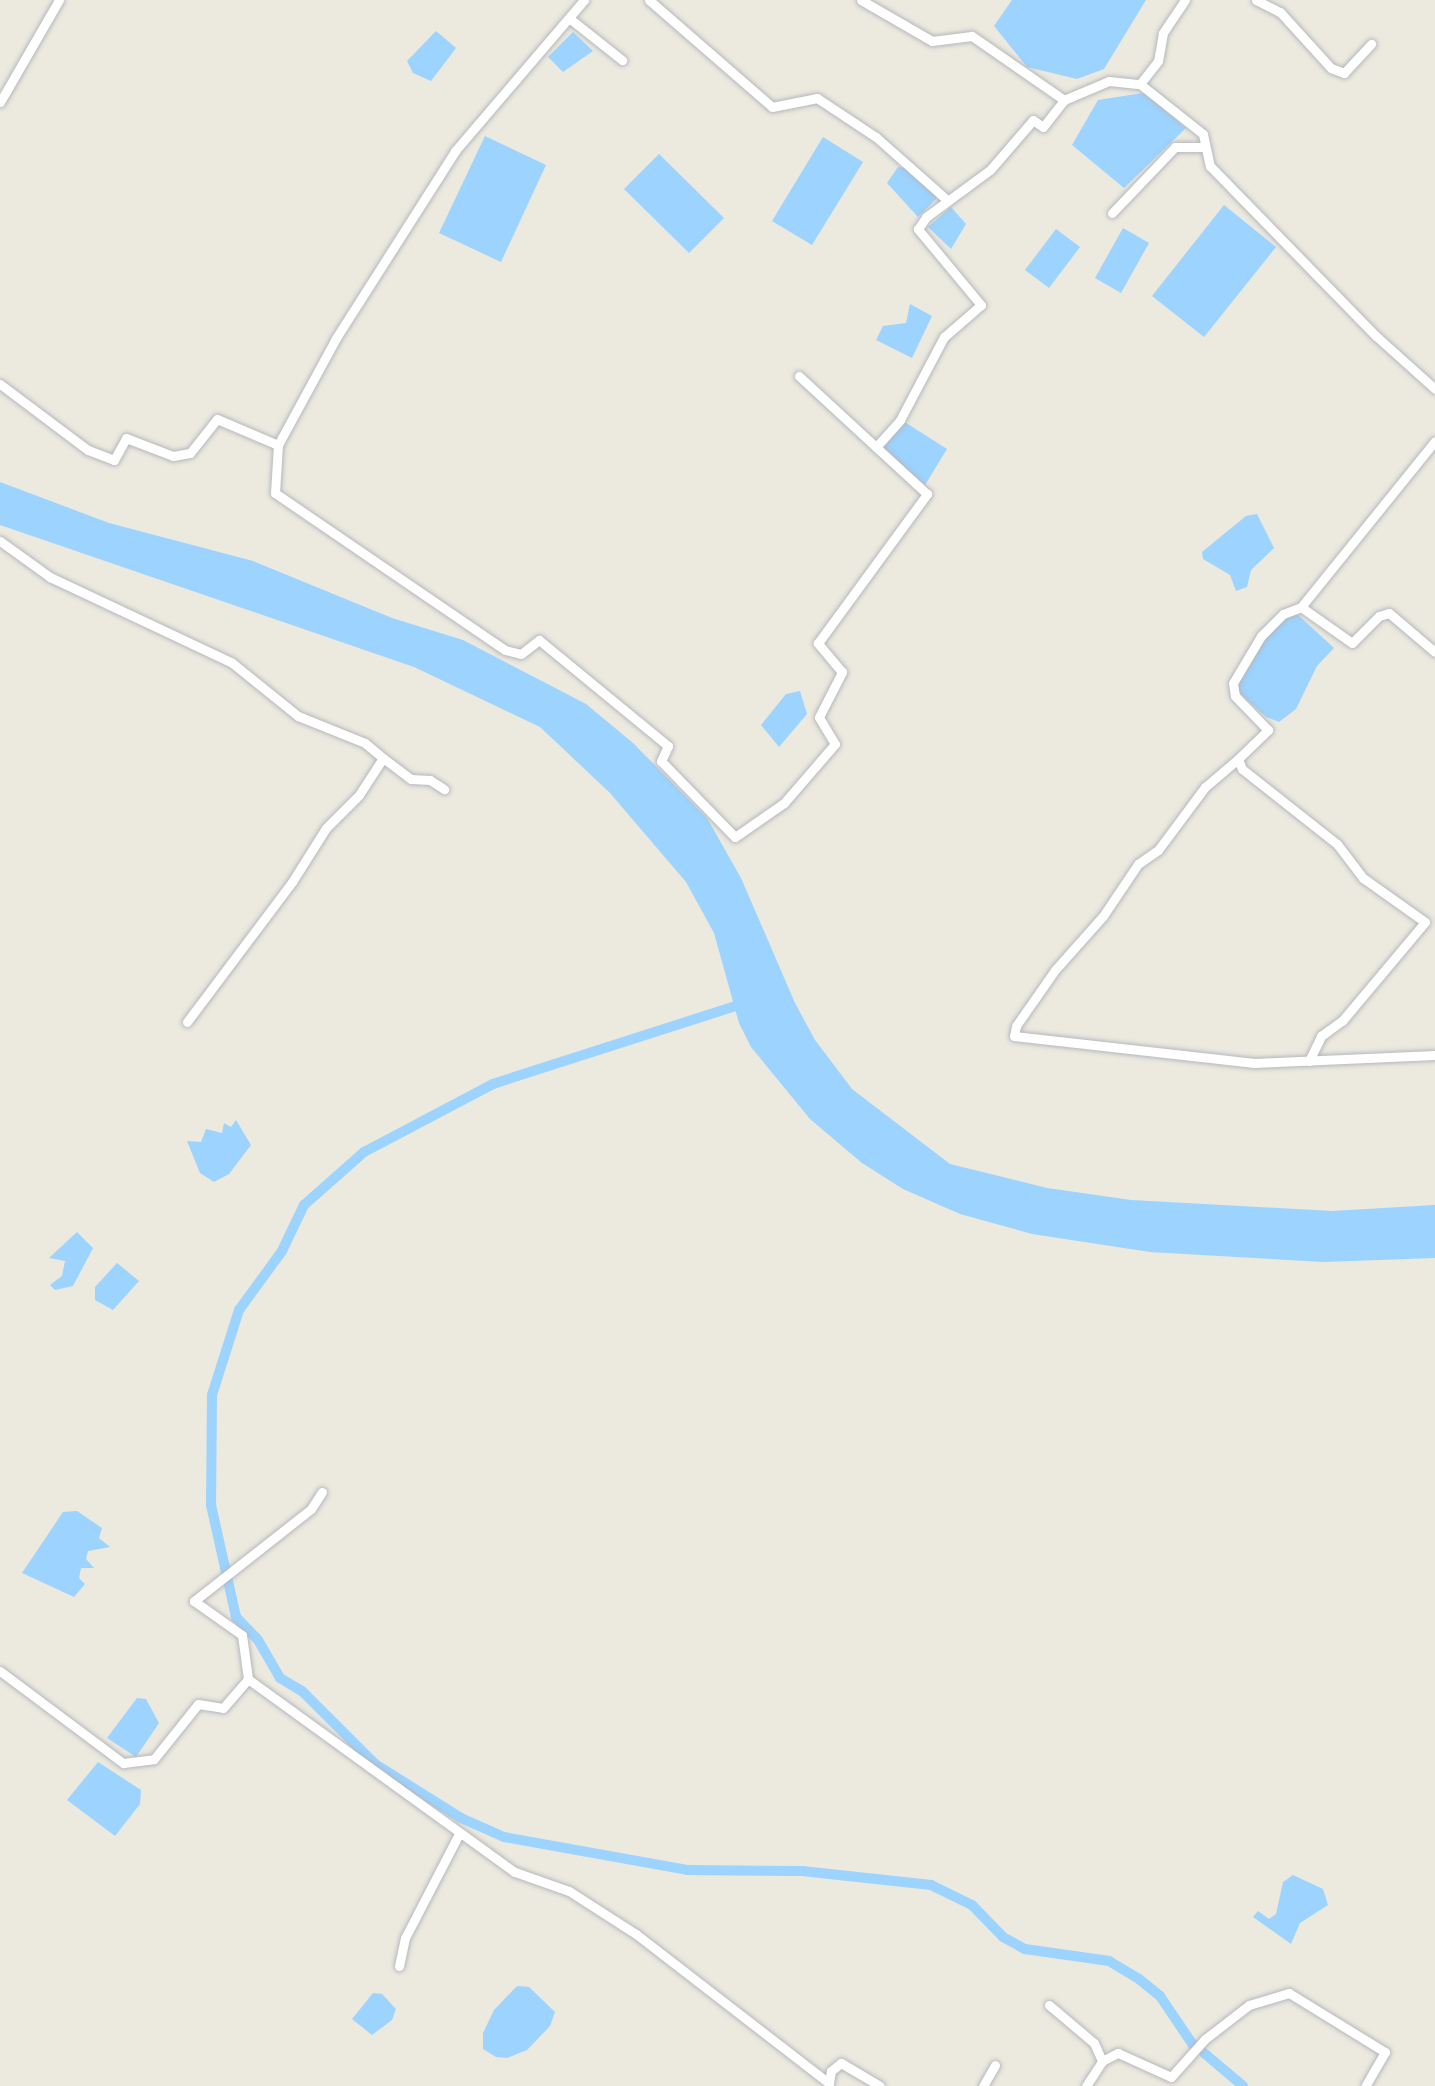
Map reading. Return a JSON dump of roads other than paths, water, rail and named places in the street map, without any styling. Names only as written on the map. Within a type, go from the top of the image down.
[{"type":"street","points":[[0,103],[59,0]]},
{"type":"street","points":[[584,0],[454,151],[336,338],[278,445],[275,494],[505,650],[521,654],[539,640],[668,746],[661,761],[735,837],[784,803],[835,744],[819,717],[842,672],[818,643],[927,495],[799,376]]},
{"type":"street","points":[[649,0],[772,107],[817,98],[876,137],[948,201]]},
{"type":"street","points":[[861,0],[932,41],[972,36],[1064,100]]},
{"type":"street","points":[[1140,84],[1158,61],[1163,33],[1185,0]]},
{"type":"street","points":[[1256,0],[1280,12],[1331,68],[1344,73],[1371,44]]},
{"type":"street","points":[[569,18],[622,60]]},
{"type":"street","points":[[876,447],[900,420],[944,337],[981,305],[918,229],[948,201],[990,170],[1033,120],[1043,127],[1064,100],[1108,81],[1140,84],[1203,134],[1210,166],[1376,336],[1435,390]]},
{"type":"street","points":[[1112,213],[1175,147],[1205,147]]},
{"type":"street","points":[[0,384],[88,450],[114,460],[126,438],[173,456],[190,453],[217,419],[278,445]]},
{"type":"street","points":[[1435,441],[1301,607],[1283,614],[1261,636],[1233,683],[1235,696],[1268,730],[1205,787],[1158,850],[1138,864],[1103,916],[1055,970],[1016,1026],[1013,1036],[1254,1063],[1435,1055]]},
{"type":"street","points":[[0,541],[51,577],[231,662],[298,716],[365,743],[411,779],[430,780],[444,789]]},
{"type":"street","points":[[1301,607],[1352,643],[1379,616],[1390,613],[1435,652]]},
{"type":"street","points":[[187,1022],[292,882],[326,828],[359,794],[383,758]]},
{"type":"street","points":[[1238,759],[1242,769],[1337,844],[1363,878],[1425,922],[1342,1021],[1321,1036],[1309,1061]]},
{"type":"street","points":[[322,1492],[311,1509],[194,1601],[242,1635],[248,1679],[515,1872],[569,1891],[636,1934],[828,2085],[831,2071],[841,2063],[880,2086]]},
{"type":"street","points":[[0,1671],[123,1763],[154,1759],[198,1704],[223,1708],[248,1679]]},
{"type":"street","points":[[399,1966],[405,1938],[459,1834]]},
{"type":"street","points":[[1086,2086],[1102,2061],[1118,2053],[1171,2077],[1205,2039],[1249,2005],[1289,1993],[1385,2052],[1366,2086]]},
{"type":"street","points":[[1048,2005],[1094,2043],[1102,2061]]},
{"type":"street","points":[[984,2086],[995,2065]]},
{"type":"water","points":[[1012,0],[1146,0],[1104,69],[1077,79],[1027,67],[994,26]]},
{"type":"water","points":[[436,31],[456,48],[431,81],[413,73],[407,61]]},
{"type":"water","points":[[573,32],[593,51],[563,72],[548,57]]},
{"type":"water","points":[[1143,93],[1186,128],[1124,188],[1072,145],[1098,100]]},
{"type":"water","points":[[485,136],[546,165],[501,262],[439,233]]},
{"type":"water","points":[[823,137],[863,162],[812,245],[772,221]]},
{"type":"water","points":[[659,154],[724,218],[689,253],[624,189]]},
{"type":"water","points":[[898,167],[908,168],[937,198],[918,217],[887,183]]},
{"type":"water","points":[[1224,205],[1276,247],[1204,337],[1152,296]]},
{"type":"water","points":[[951,207],[966,224],[951,249],[928,227]]},
{"type":"water","points":[[1123,228],[1149,243],[1121,293],[1095,278]]},
{"type":"water","points":[[1056,229],[1080,247],[1049,288],[1025,270]]},
{"type":"water","points":[[910,304],[932,316],[912,358],[876,340],[883,326],[906,323]]},
{"type":"water","points":[[903,421],[947,449],[925,485],[883,448]]},
{"type":"water","points":[[0,482],[109,523],[253,561],[392,618],[463,640],[586,704],[633,743],[707,818],[741,878],[795,1003],[815,1040],[852,1089],[950,1164],[1047,1188],[1131,1200],[1332,1211],[1435,1205],[1435,1258],[1323,1262],[1150,1252],[1032,1234],[960,1214],[903,1189],[862,1163],[810,1119],[751,1047],[739,1023],[714,933],[686,882],[610,793],[540,727],[414,667],[0,525]]},
{"type":"water","points":[[1257,514],[1274,548],[1251,570],[1247,587],[1236,591],[1230,575],[1203,559],[1202,552],[1246,516]]},
{"type":"water","points":[[1296,613],[1334,648],[1317,666],[1296,709],[1279,722],[1266,717],[1236,690],[1242,670],[1275,624]]},
{"type":"water","points":[[800,691],[807,714],[779,747],[761,725],[786,694]]},
{"type":"water","points":[[236,1120],[251,1145],[229,1174],[214,1182],[200,1173],[187,1141],[201,1142],[206,1129],[222,1133],[224,1123],[231,1127]]},
{"type":"water","points":[[77,1232],[93,1248],[73,1286],[55,1290],[50,1285],[62,1276],[65,1261],[49,1258]]},
{"type":"water","points":[[117,1263],[139,1281],[113,1310],[95,1300],[95,1287]]},
{"type":"water","points":[[77,1511],[102,1528],[99,1538],[110,1547],[88,1551],[86,1559],[94,1568],[81,1568],[79,1578],[85,1584],[74,1597],[22,1573],[63,1512]]},
{"type":"water","points":[[137,1698],[146,1699],[159,1723],[136,1757],[107,1738]]},
{"type":"water","points":[[98,1762],[141,1790],[140,1804],[115,1836],[67,1800]]},
{"type":"water","points":[[1293,1875],[1323,1889],[1328,1905],[1300,1923],[1291,1944],[1253,1917],[1258,1911],[1269,1919],[1276,1914],[1283,1882]]},
{"type":"water","points":[[517,1986],[529,1987],[555,2012],[550,2026],[527,2050],[507,2058],[496,2057],[483,2049],[483,2033],[494,2010]]},
{"type":"water","points":[[373,1993],[382,1994],[396,2009],[392,2020],[372,2035],[352,2019]]},
{"type":"waterway","points":[[745,1003],[493,1084],[364,1152],[304,1205],[282,1251],[239,1310],[212,1395],[211,1505],[236,1617],[258,1640],[280,1678],[302,1691],[375,1764],[461,1818],[504,1837],[687,1870],[802,1871],[931,1885],[972,1905],[1003,1937],[1025,1949],[1109,1961],[1139,1979],[1160,1996],[1193,2045]]},
{"type":"waterway","points":[[1204,2053],[1243,2086]]}]
